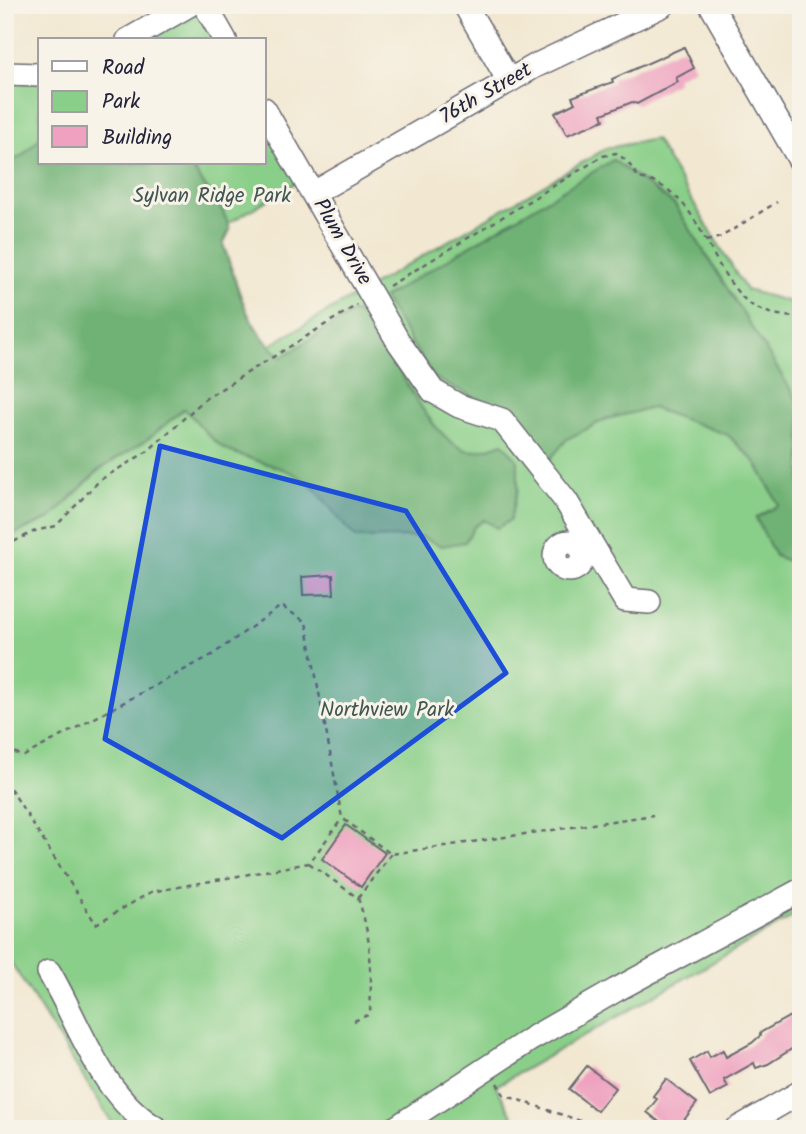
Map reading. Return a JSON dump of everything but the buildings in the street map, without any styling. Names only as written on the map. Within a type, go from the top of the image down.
[{"type":"street","points":[[131,38],[189,5]]},
{"type":"street","points":[[205,5],[224,38]]},
{"type":"street","points":[[465,5],[509,81]]},
{"type":"street","name":"76th Street","points":[[314,193],[558,53],[663,5]]},
{"type":"street","points":[[711,5],[801,162]]},
{"type":"street","points":[[5,74],[38,75]]},
{"type":"street","name":"Plum Drive","points":[[266,112],[375,299],[433,391],[459,406],[502,420],[566,501],[585,546],[625,600],[649,602]]},
{"type":"street","points":[[394,1129],[616,989],[801,890]]},
{"type":"street","points":[[49,972],[93,1058],[119,1097],[158,1129]]},
{"type":"street","points":[[737,1129],[801,1092]]},
{"type":"path","points":[[5,546],[35,531],[56,526],[100,480],[148,451],[205,400],[375,299],[499,217],[603,156],[616,153],[627,161],[639,178],[662,186],[683,202],[739,293],[751,305],[775,314],[801,318]]},
{"type":"path","points":[[706,241],[722,237],[777,202]]},
{"type":"path","points":[[5,742],[10,751],[24,756],[212,655],[281,606],[306,622],[342,818],[391,854]]},
{"type":"path","points":[[5,753],[10,751]]},
{"type":"path","points":[[5,780],[96,924],[151,892],[309,863],[342,818]]},
{"type":"path","points":[[358,898],[391,854],[653,815]]},
{"type":"path","points":[[309,863],[358,898],[370,933],[370,1014],[355,1021]]},
{"type":"path","points":[[488,1068],[504,1095],[604,1129]]},
{"type":"highlighted area","points":[[160,446],[406,511],[506,673],[282,838],[105,739]]},
{"type":"green space","points":[[189,5],[223,38],[131,38]]},
{"type":"green space","name":"Northview Park","points":[[5,74],[38,75],[38,164],[266,164],[266,112],[304,178],[199,241],[262,350],[607,148],[655,139],[746,290],[801,305],[801,912],[496,1086],[520,1129],[116,1129],[5,953]]},
{"type":"green space","name":"Sylvan Ridge Park","points":[[38,140],[38,164],[190,164],[227,220],[230,230],[223,244],[244,305],[269,345],[282,357],[352,313],[366,314],[410,390],[437,428],[451,442],[471,451],[503,443],[518,461],[518,489],[510,520],[497,528],[484,520],[474,527],[465,542],[441,546],[421,537],[357,538],[307,482],[280,468],[224,448],[184,409],[148,439],[99,470],[51,518],[5,538],[5,165],[23,155]]},
{"type":"green space","points":[[613,160],[675,205],[801,406],[801,566],[775,556],[756,518],[779,505],[756,463],[728,435],[652,408],[606,419],[567,439],[547,463],[504,411],[434,378],[383,298]]}]
